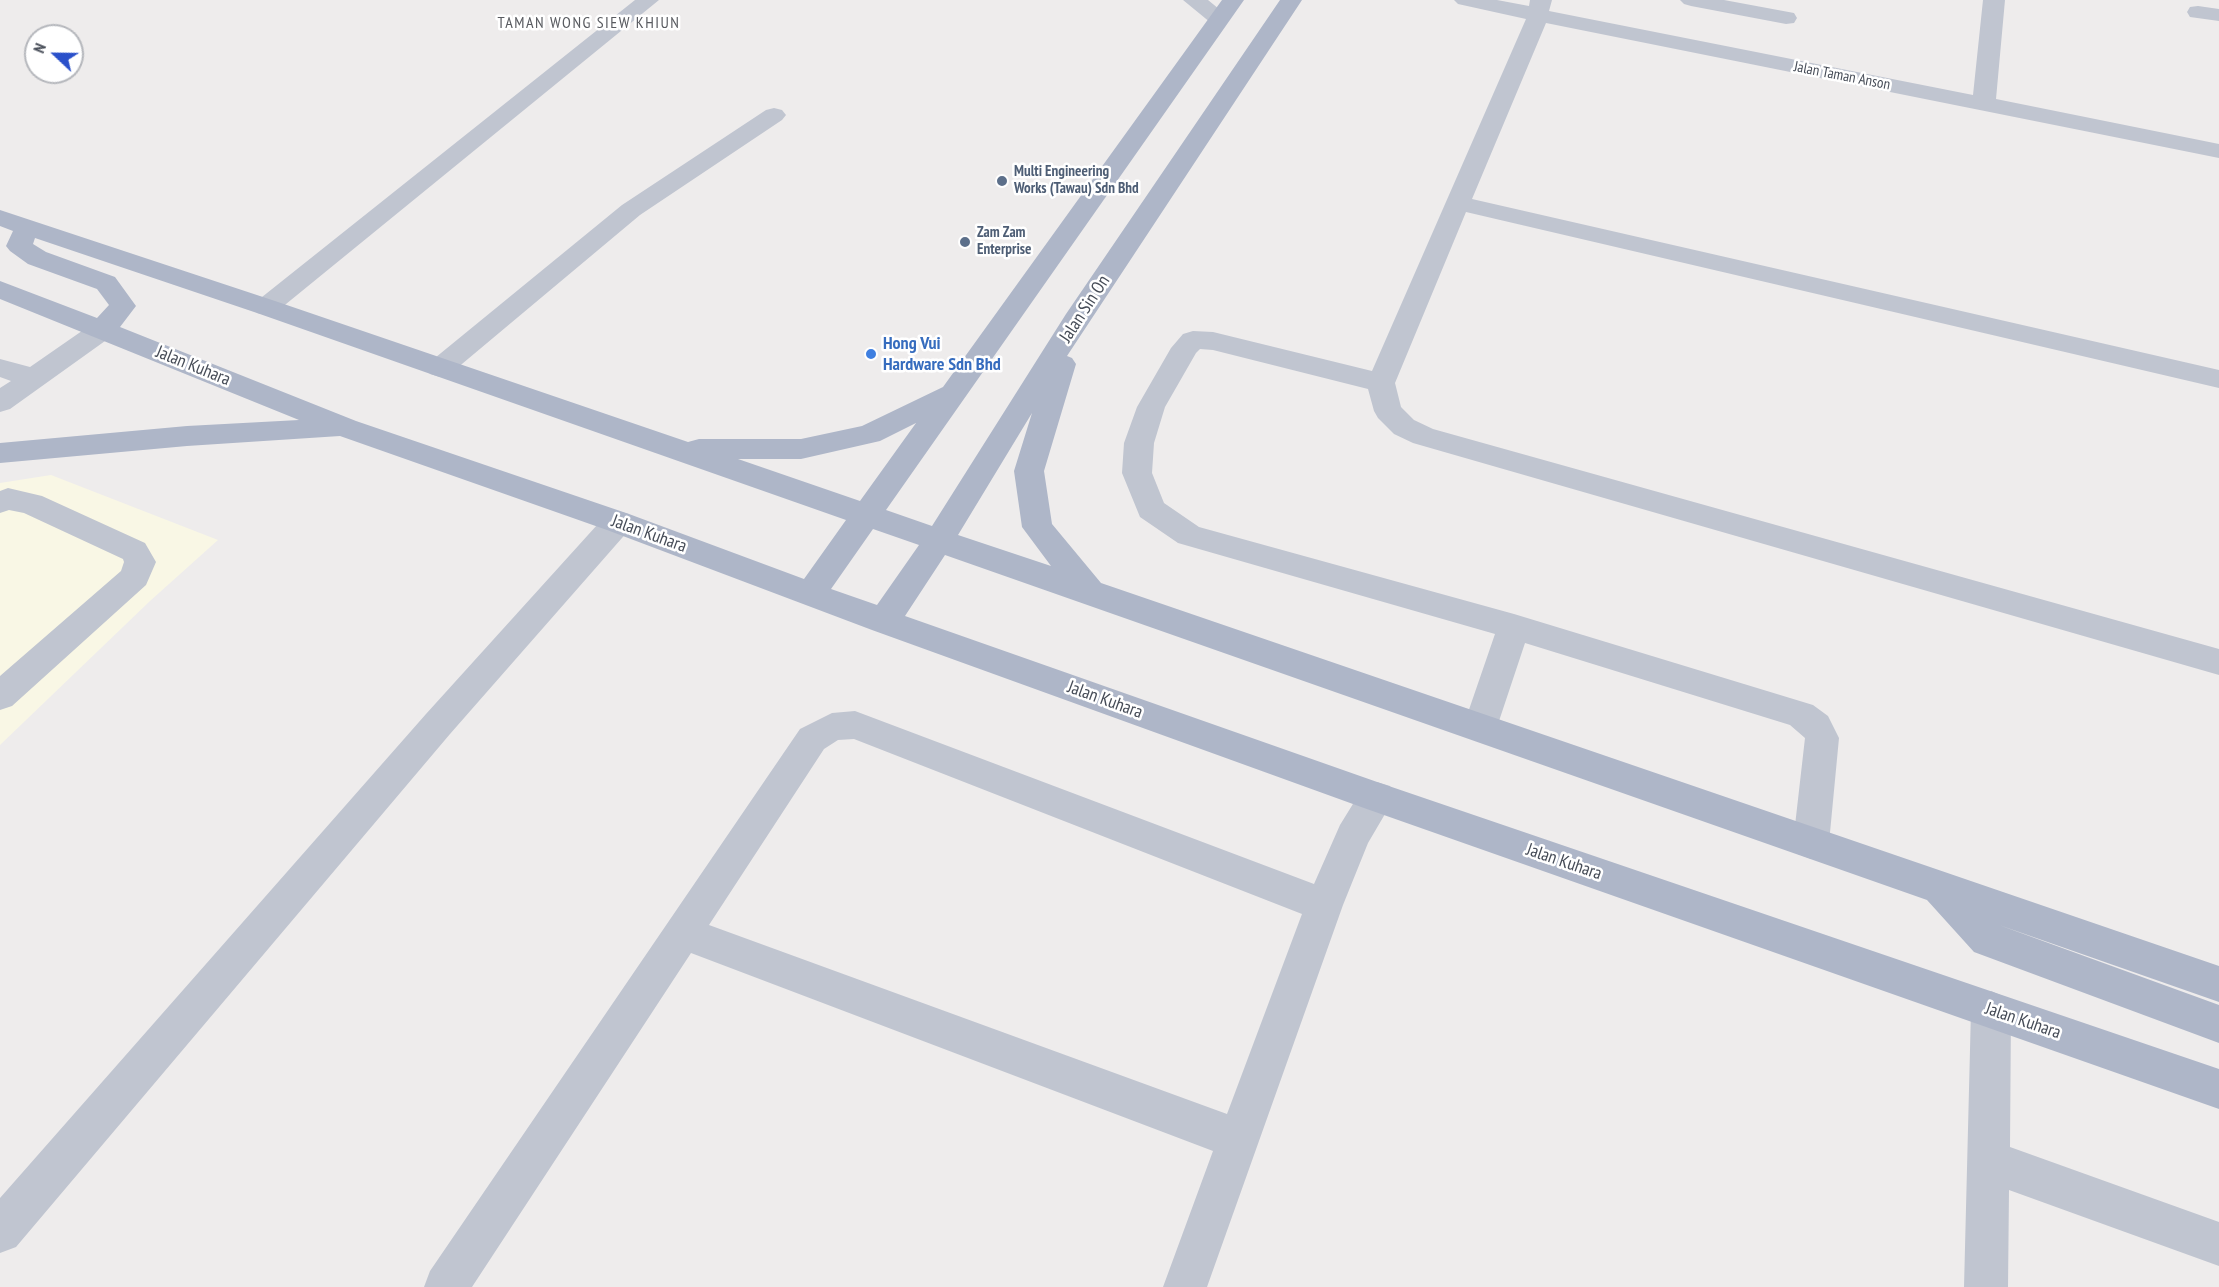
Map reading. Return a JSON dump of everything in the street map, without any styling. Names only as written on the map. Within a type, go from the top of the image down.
[{"type":"main road","name":"Jalan Sin On","points":[[884,621],[939,540],[1076,320],[1291,0]]},
{"type":"main road","points":[[811,593],[1226,9]]},
{"type":"main road","points":[[0,218],[266,307],[866,514],[2219,984]]},
{"type":"main road","points":[[27,227],[19,246],[37,258],[106,283],[123,306],[102,330]]},
{"type":"main road","name":"Jalan Kuhara","points":[[0,289],[346,428],[618,522],[884,621],[1377,797],[2219,1089]]},
{"type":"main road","points":[[1076,320],[1029,471],[1037,527],[1092,594]]},
{"type":"main road","points":[[673,449],[801,449],[870,434],[956,392]]},
{"type":"main road","points":[[0,453],[187,436],[346,428]]},
{"type":"main road","points":[[1939,888],[1988,940],[2219,1024]]},
{"type":"street","points":[[266,307],[648,0]]},
{"type":"street","points":[[1194,0],[1226,9]]},
{"type":"street","name":"Jalan Taman Anson","points":[[1465,0],[1540,7],[1774,62],[2219,151]]},
{"type":"street","points":[[1691,0],[1788,9],[1774,62]]},
{"type":"street","points":[[1984,104],[1994,0]]},
{"type":"street","points":[[1540,7],[1381,383],[1388,411],[1404,427],[1424,436],[2219,662]]},
{"type":"street","points":[[440,368],[631,210],[774,114]]},
{"type":"street","points":[[1459,203],[2219,379]]},
{"type":"street","points":[[0,402],[102,330]]},
{"type":"street","points":[[1381,383],[1213,341],[1193,340],[1185,348],[1151,407],[1139,443],[1137,473],[1151,509],[1189,535],[1514,627],[1801,715],[1816,726],[1822,738],[1811,843]]},
{"type":"street","points":[[0,368],[34,378]]},
{"type":"street","points":[[0,502],[8,499],[31,504],[134,551],[140,562],[135,577],[0,696]]},
{"type":"street","points":[[0,1231],[438,724],[618,522]]},
{"type":"street","points":[[1480,727],[1514,627]]},
{"type":"street","points":[[446,1287],[812,739],[832,727],[855,725],[1324,905]]},
{"type":"street","points":[[1185,1287],[1324,905],[1353,836],[1377,797]]},
{"type":"street","points":[[682,932],[1240,1140]]},
{"type":"street","points":[[1986,1287],[1991,1010]]},
{"type":"street","points":[[1989,1161],[2219,1244]]},
{"type":"shaded area","points":[[51,475],[218,540],[150,601],[0,745],[0,483]]},
{"type":"place","name":"Multi Engineering Works (Tawau) Sdn Bhd","points":[[1002,181]]},
{"type":"place","name":"Zam Zam Enterprise","points":[[965,242]]},
{"type":"place","name":"Hong Vui Hardware Sdn Bhd","points":[[871,354]]},
{"type":"district","name":"TAMAN WONG SIEW KHIUN","points":[[589,23]]}]
